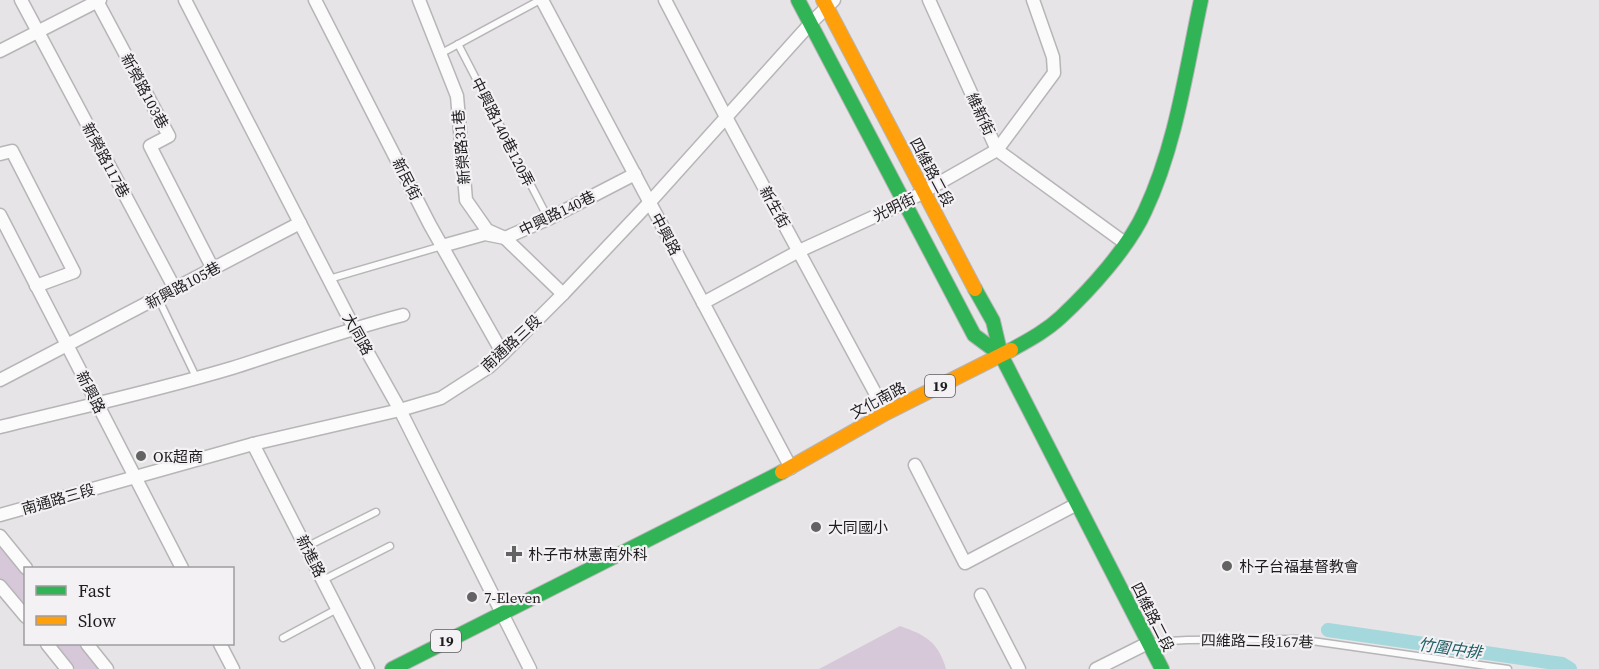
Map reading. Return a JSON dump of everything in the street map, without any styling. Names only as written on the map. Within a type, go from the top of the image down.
[{"type":"street","name":"新榮路117巷","points":[[21,0],[175,289]]},
{"type":"street","name":"大同路","points":[[185,0],[354,328],[400,410],[530,669]]},
{"type":"street","name":"新民街","points":[[315,0],[442,246],[503,354]]},
{"type":"street","name":"新榮路31巷","points":[[419,0],[457,96],[466,200],[487,230],[505,238],[563,294]]},
{"type":"street","name":"中興路","points":[[541,0],[790,468]]},
{"type":"street","name":"新生街","points":[[665,0],[886,413]]},
{"type":"street","name":"四維路二段","points":[[798,0],[974,335],[1001,355]]},
{"type":"street","name":"維新街","points":[[928,0],[998,150],[1125,243]]},
{"type":"street","name":"光明街","points":[[703,303],[799,251],[904,203],[998,150],[1054,73],[1053,57],[1033,0]]},
{"type":"street","name":"文化南路","points":[[392,669],[790,468],[886,413],[1036,336],[1059,318],[1101,275],[1144,212],[1160,173],[1176,120],[1201,0]]},
{"type":"street","points":[[0,51],[99,1]]},
{"type":"street","name":"新榮路103巷","points":[[99,1],[169,136],[150,146],[213,269]]},
{"type":"street","name":"南通路三段","points":[[0,515],[254,444],[400,410],[441,398],[481,372],[503,354],[563,294],[649,203],[828,2]]},
{"type":"street","name":"四維路二段","points":[[828,2],[923,192],[993,321],[1001,355],[1162,669]]},
{"type":"street","points":[[0,154],[12,151],[74,272],[36,286]]},
{"type":"street","name":"中興路140巷","points":[[442,246],[485,234],[505,238],[548,219],[634,174]]},
{"type":"street","name":"新興路","points":[[0,216],[181,567]]},
{"type":"street","name":"新興路105巷","points":[[0,380],[300,223]]},
{"type":"street","points":[[0,427],[196,377],[403,315]]},
{"type":"street","name":"新進路","points":[[254,444],[368,669]]},
{"type":"street","points":[[915,465],[965,563],[1077,504]]},
{"type":"street","points":[[0,536],[25,567]]},
{"type":"street","points":[[0,586],[24,615]]},
{"type":"street","points":[[981,596],[1020,669]]},
{"type":"street","points":[[1096,669],[1148,643]]},
{"type":"street","points":[[48,645],[67,669]]},
{"type":"street","points":[[88,645],[107,669]]},
{"type":"street","points":[[221,645],[233,669]]},
{"type":"lane","points":[[440,54],[541,0]]},
{"type":"lane","name":"中興路140巷120弄","points":[[458,44],[548,219]]},
{"type":"lane","points":[[329,279],[442,246]]},
{"type":"lane","points":[[158,298],[196,377]]},
{"type":"lane","points":[[306,547],[376,512]]},
{"type":"lane","points":[[323,580],[390,546]]},
{"type":"lane","points":[[283,638],[338,609]]},
{"type":"lane","name":"四維路二段167巷","points":[[1148,643],[1187,640],[1298,639],[1509,669]]},
{"type":"shaded area","points":[[0,543],[24,574],[24,611],[0,581]]},
{"type":"shaded area","points":[[900,626],[923,636],[935,645],[946,669],[819,669]]},
{"type":"shaded area","points":[[52,645],[82,645],[101,669],[71,669]]},
{"type":"waterway","name":"竹圍中排","points":[[1328,630],[1562,664],[1570,669]]},
{"type":"traffic: fast","points":[[798,0],[974,335],[1001,355]]},
{"type":"traffic: fast","points":[[1011,350],[1037,335],[1061,317],[1108,267],[1138,225],[1165,160],[1185,80],[1201,0]]},
{"type":"traffic: fast","points":[[975,289],[993,321],[1001,355],[1162,669]]},
{"type":"traffic: fast","points":[[392,669],[782,472]]},
{"type":"traffic: slow","points":[[823,0],[975,289]]},
{"type":"traffic: slow","points":[[782,472],[886,413],[1011,350]]},
{"type":"place","name":"OK超商","points":[[141,456]]},
{"type":"place","name":"大同國小","points":[[816,527]]},
{"type":"place","name":"朴子市林憲南外科","points":[[514,554]]},
{"type":"place","name":"朴子台福基督教會","points":[[1227,566]]},
{"type":"place","name":"7-Eleven","points":[[472,597]]}]
